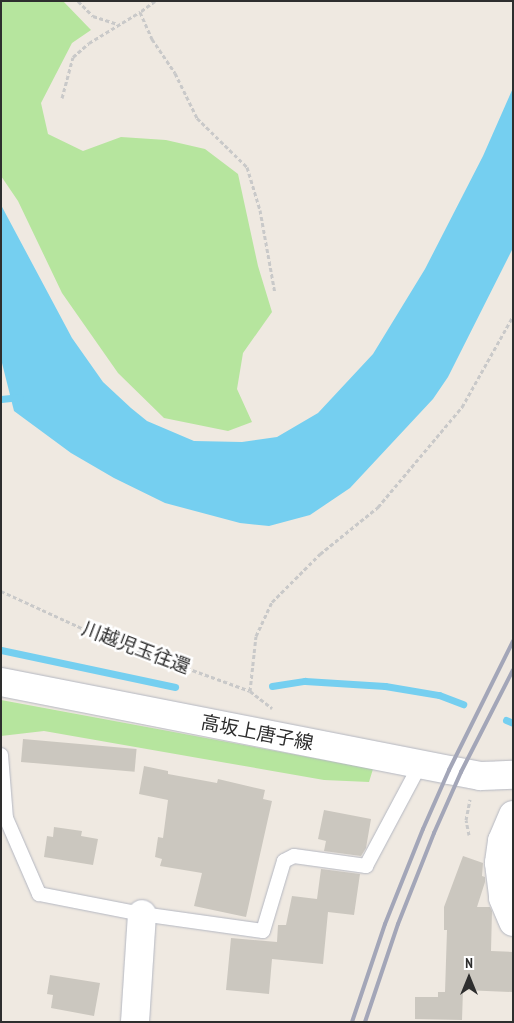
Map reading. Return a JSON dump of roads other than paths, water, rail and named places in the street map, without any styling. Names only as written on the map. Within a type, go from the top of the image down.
[{"type":"main road","name":"高坂上唐子線","points":[[1,682],[420,765],[480,776],[513,776]]},
{"type":"main road","points":[[513,815],[502,841],[499,863],[503,898],[513,922]]},
{"type":"main road","points":[[135,1022],[142,914]]},
{"type":"lane","points":[[1,755],[6,818],[39,894],[142,914],[263,931],[284,862],[294,856],[366,866],[420,765]]},
{"type":"water","points":[[513,88],[513,248],[448,377],[433,399],[350,488],[310,515],[269,526],[240,523],[165,503],[114,478],[71,453],[14,411],[1,359],[1,205],[72,338],[103,382],[131,408],[147,421],[194,441],[242,442],[277,437],[318,413],[373,354],[425,269],[483,156]]},
{"type":"waterway","points":[[1,399],[20,397]]},
{"type":"waterway","points":[[1,650],[175,687]]},
{"type":"waterway","points":[[272,686],[305,681],[385,686],[439,695],[463,704]]},
{"type":"waterway","points":[[506,720],[513,723]]},
{"type":"railway","points":[[352,1022],[385,924],[423,829],[449,770],[513,641]]},
{"type":"railway","points":[[365,1022],[398,924],[434,833],[461,772],[513,670]]}]
